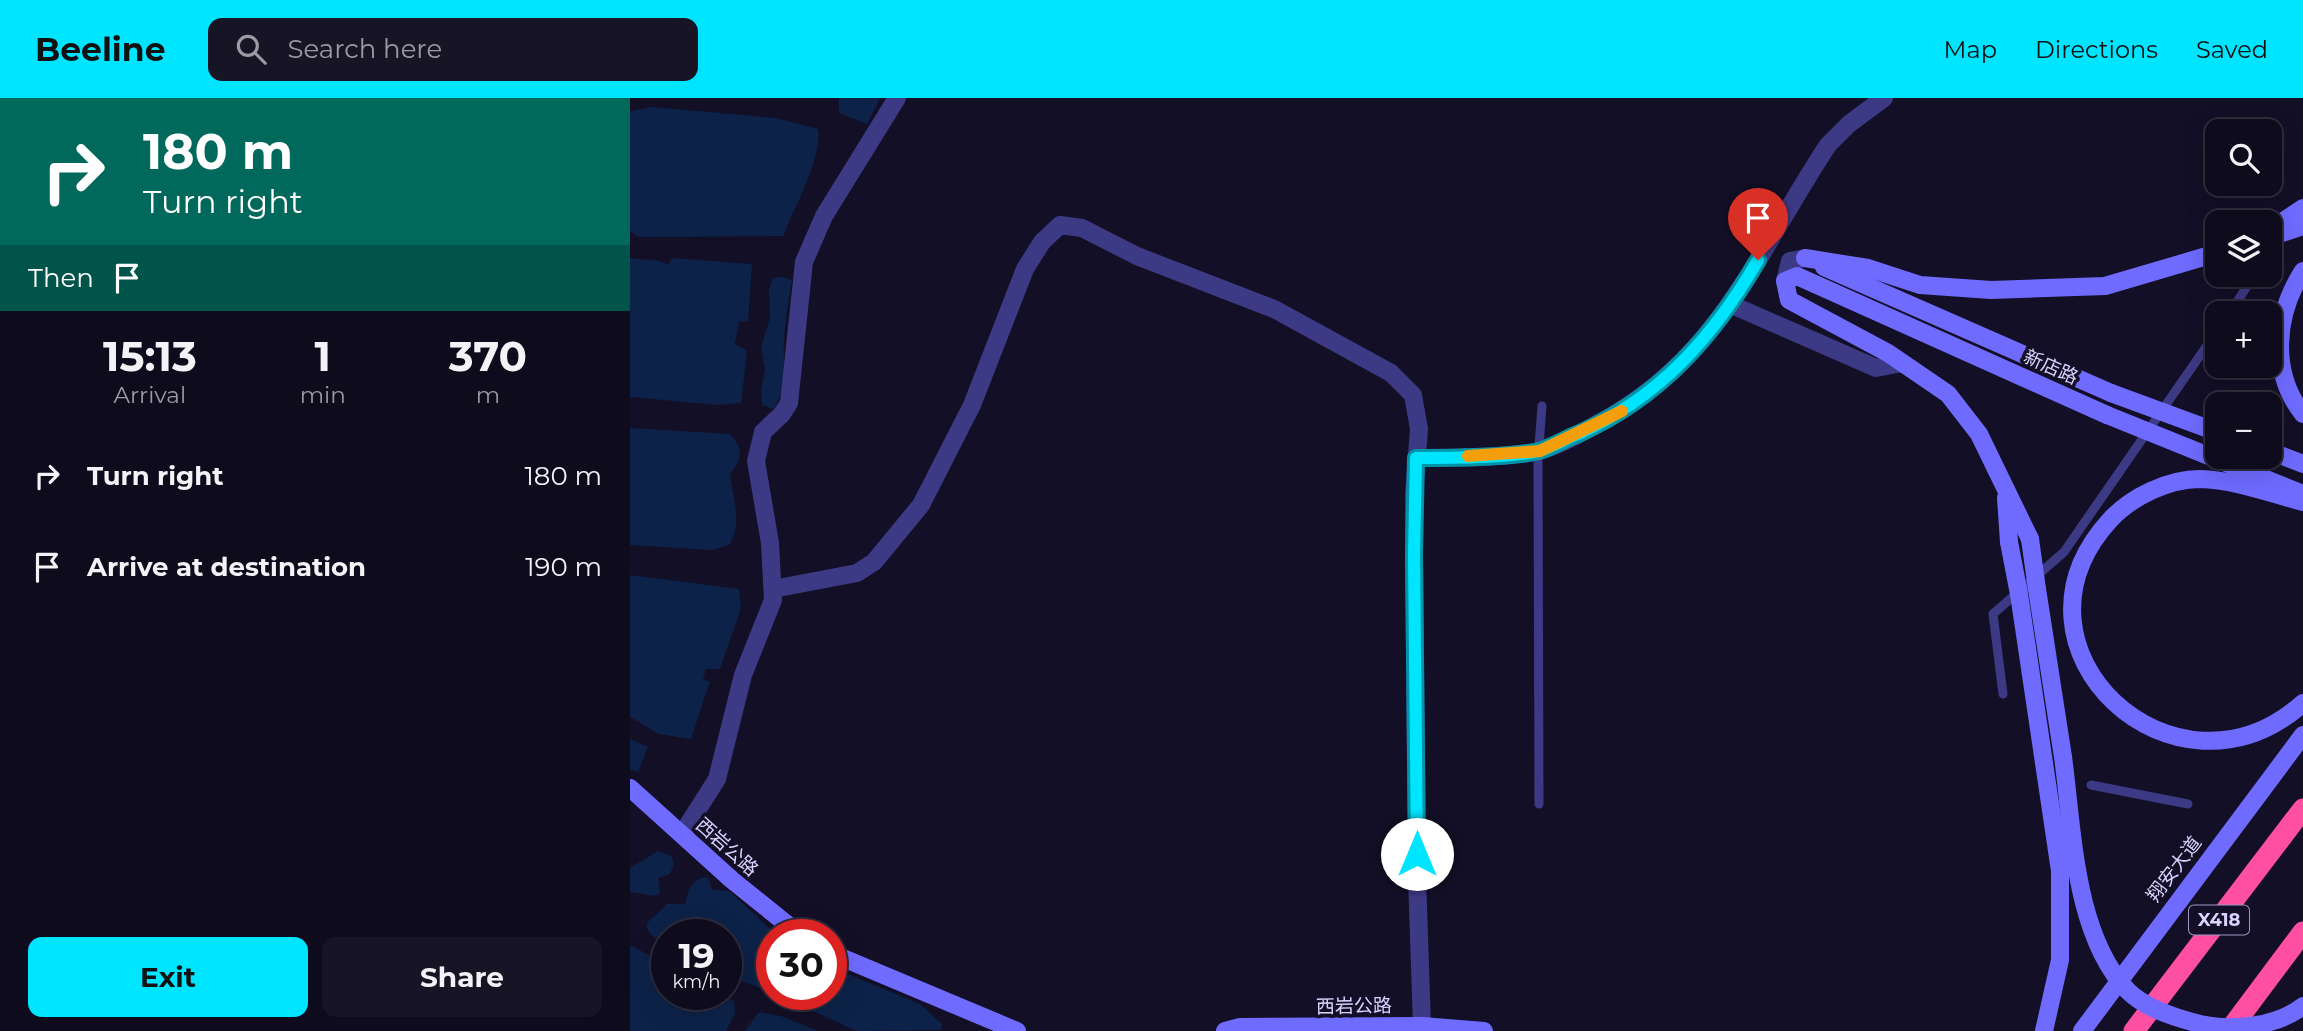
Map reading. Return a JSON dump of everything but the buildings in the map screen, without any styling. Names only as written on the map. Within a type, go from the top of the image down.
[{"type":"highway","name":"X418","points":[[2134,1031],[2303,809]]},
{"type":"highway","points":[[2229,1031],[2303,932]]},
{"type":"main road","points":[[2282,222],[2303,208]]},
{"type":"main road","points":[[2282,233],[2303,226]]},
{"type":"main road","points":[[1805,258],[1868,268],[1920,285],[1991,290],[2105,286],[2205,257]]},
{"type":"main road","name":"新店路","points":[[1805,258],[2111,393],[2205,428]]},
{"type":"main road","points":[[2303,271],[2287,307],[2279,339],[2281,372],[2291,400],[2303,414]]},
{"type":"main road","name":"新店路","points":[[1785,281],[1797,276],[2107,415],[2303,494]]},
{"type":"main road","points":[[1785,281],[1789,300],[1902,363],[1948,394],[1979,434],[2005,484],[2030,539],[2090,925],[2105,961],[2130,993],[2172,1017],[2219,1028],[2259,1025],[2303,1006]]},
{"type":"main road","points":[[2282,456],[2303,464]]},
{"type":"main road","points":[[2303,502],[2221,482],[2197,479],[2134,498],[2098,533],[2075,578],[2073,607],[2078,651],[2096,682],[2119,708],[2147,728],[2180,739],[2227,739],[2260,729],[2303,703]]},
{"type":"main road","points":[[2005,484],[2009,542],[2060,871],[2060,960],[2045,1031]]},
{"type":"main road","name":"翔安大道","points":[[2082,1031],[2303,735]]},
{"type":"main road","name":"西岩公路","points":[[630,788],[732,880],[780,919]]},
{"type":"main road","points":[[847,960],[1017,1031]]},
{"type":"main road","name":"西岩公路","points":[[1226,1031],[1240,1027],[1422,1026],[1484,1031]]},
{"type":"street","points":[[682,834],[717,779],[743,675],[773,600],[770,542],[755,461],[763,432],[782,414],[789,403],[804,262],[812,240],[897,98]]},
{"type":"street","points":[[1416,458],[1540,451],[1625,410],[1664,380],[1696,350],[1732,304],[1828,145],[1849,124],[1884,98]]},
{"type":"street","points":[[773,589],[857,573],[873,562],[921,505],[972,405],[1025,270],[1042,242],[1060,225],[1082,228],[1137,256],[1274,309],[1391,373],[1413,395],[1419,429],[1414,555],[1417,877],[1422,1026]]},
{"type":"street","points":[[1785,281],[1790,261],[1805,258]]},
{"type":"street","points":[[1732,304],[1876,368],[1902,363]]},
{"type":"lane","points":[[2003,694],[1993,614],[2064,552],[2205,348]]},
{"type":"lane","points":[[1539,804],[1542,406]]},
{"type":"lane","points":[[2091,785],[2188,804]]},
{"type":"water","points":[[839,98],[880,98],[867,124],[839,113]]},
{"type":"water","points":[[652,107],[776,118],[818,129],[812,169],[783,236],[638,237],[630,231],[630,111]]},
{"type":"water","points":[[630,258],[660,261],[668,265],[672,258],[752,264],[748,322],[739,321],[735,344],[747,351],[741,403],[717,405],[630,397]]},
{"type":"water","points":[[773,278],[792,280],[785,332],[783,384],[774,409],[762,405],[761,390],[765,370],[761,347],[770,318],[769,290]]},
{"type":"water","points":[[630,428],[730,434],[738,444],[740,454],[730,475],[736,520],[729,545],[712,550],[630,545]]},
{"type":"water","points":[[630,575],[739,589],[741,608],[720,669],[706,669],[703,680],[710,681],[691,739],[659,734],[630,717]]},
{"type":"water","points":[[630,739],[648,747],[638,772],[630,769]]},
{"type":"water","points":[[658,851],[671,856],[674,864],[670,874],[658,878],[660,893],[654,896],[630,892],[630,868]]},
{"type":"water","points":[[708,878],[712,889],[729,891],[760,919],[756,919],[756,987],[742,981],[742,919],[651,919],[650,934],[646,925],[650,919],[666,904],[685,904],[692,885],[699,879]]},
{"type":"water","points":[[630,945],[651,956],[651,1010],[735,1010],[726,1031],[630,1031]]},
{"type":"water","points":[[847,974],[920,1004],[942,1024],[941,1030],[857,1031],[810,1010],[847,1010]]},
{"type":"water","points":[[759,1012],[784,1017],[818,1031],[745,1031]]},
{"type":"slow traffic","points":[[1468,456],[1540,451],[1622,411]]},
{"type":"route","points":[[1417,854],[1414,555],[1416,458],[1540,451],[1625,410],[1664,380],[1696,350],[1732,304],[1758,260]]}]
